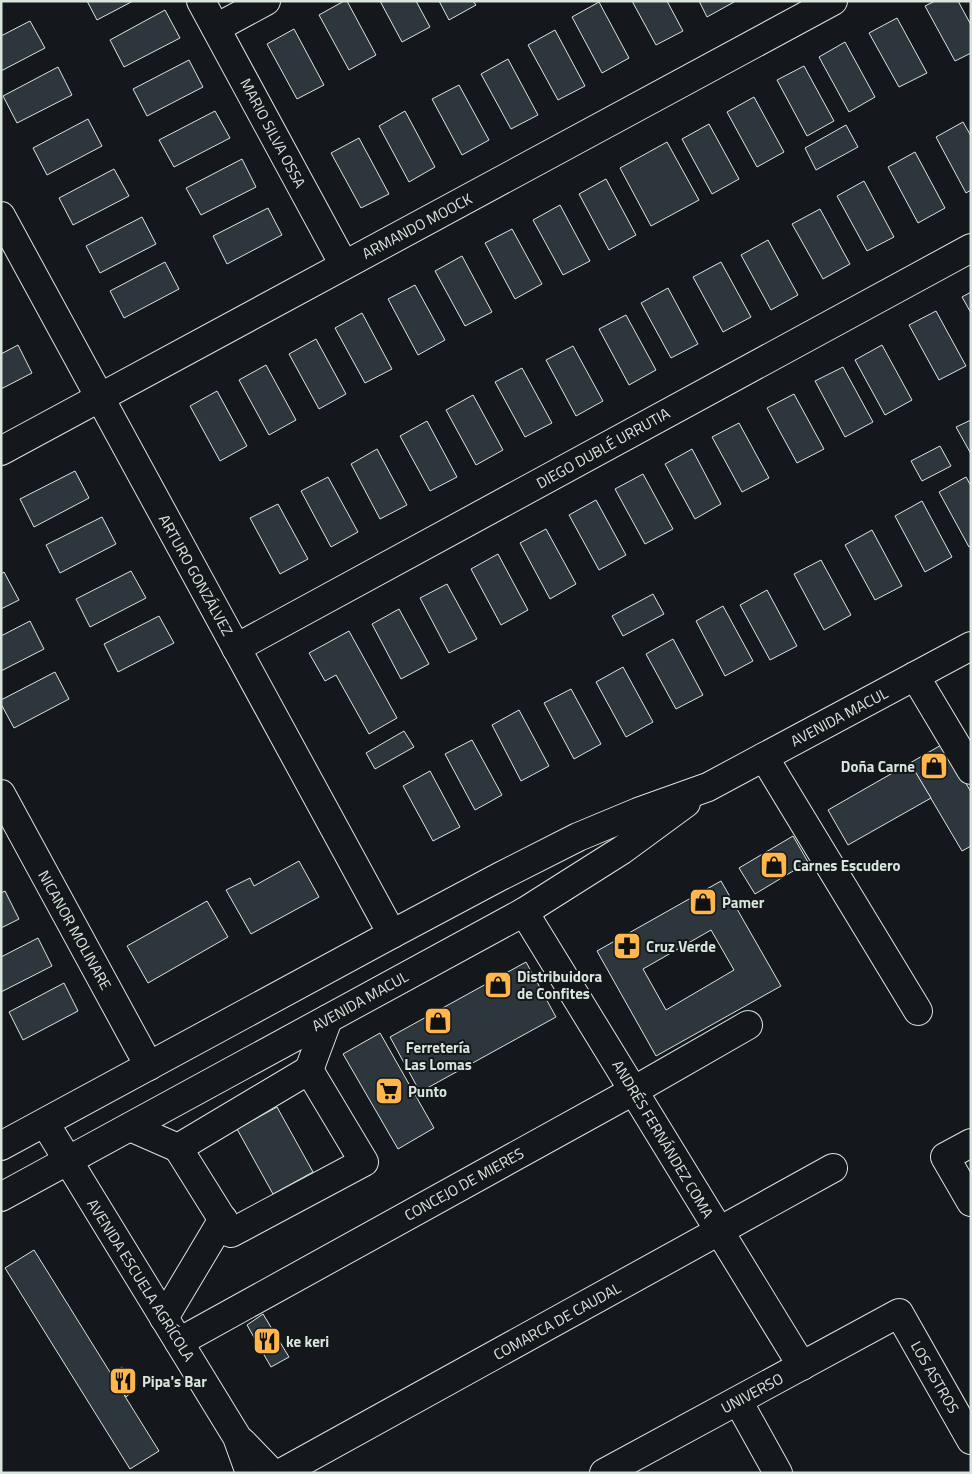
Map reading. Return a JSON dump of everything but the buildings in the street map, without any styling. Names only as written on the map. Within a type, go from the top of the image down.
[{"type":"street","name":"MARIO SILVA OSSA","points":[[202,1],[344,265]]},
{"type":"street","points":[[216,28],[266,1]]},
{"type":"street","name":"ARMANDO MOOCK","points":[[1,451],[833,1]]},
{"type":"street","name":"ARTURO GONZÁLVEZ","points":[[1,216],[392,934]]},
{"type":"street","name":"DIEGO DUBLÉ URRUTIA","points":[[236,648],[971,248]]},
{"type":"street","name":"AVENIDA MACUL","points":[[1,1146],[392,934],[578,837],[638,812],[708,787],[971,646]]},
{"type":"street","points":[[915,676],[971,770]]},
{"type":"street","points":[[764,757],[918,1011]]},
{"type":"street","name":"AVENIDA MACUL","points":[[1,1197],[524,912],[622,850],[708,787]]},
{"type":"street","name":"NICANOR MOLINARE","points":[[1,794],[149,1066]]},
{"type":"street","name":"ANDRÉS FERNÁNDEZ COMA","points":[[524,912],[802,1366]]},
{"type":"street","points":[[178,1148],[309,1070],[328,1019]]},
{"type":"street","name":"CONCEJO DE MIERES","points":[[178,1342],[633,1091],[748,1025]]},
{"type":"street","points":[[130,1127],[178,1148],[231,1233],[364,1162],[309,1070]]},
{"type":"street","name":"AVENIDA ESCUELA AGRÍCOLA","points":[[45,1122],[237,1437],[250,1473]]},
{"type":"street","points":[[971,1143],[945,1157],[971,1202]]},
{"type":"street","name":"COMARCA DE CAUDAL","points":[[281,1473],[833,1168]]},
{"type":"street","points":[[164,1318],[223,1219]]},
{"type":"street","name":"UNIVERSO","points":[[604,1473],[899,1314]]},
{"type":"street","name":"LOS ASTROS","points":[[899,1314],[971,1440]]},
{"type":"street","points":[[738,1401],[778,1473]]},
{"type":"street","name":"AVENIDA ESCUELA AGRÍCOLA","points":[[237,1437],[272,1473]]},
{"type":"place","name":"Doña Carne","points":[[934,766]]},
{"type":"place","name":"Carnes Escudero","points":[[774,865]]},
{"type":"place","name":"Pamer","points":[[703,902]]},
{"type":"place","name":"Cruz Verde","points":[[627,946]]},
{"type":"place","name":"Distribuidora de Confites","points":[[498,985]]},
{"type":"place","name":"Ferretería Las Lomas","points":[[438,1021]]},
{"type":"place","name":"Punto","points":[[389,1091]]},
{"type":"place","name":"ke keri","points":[[267,1341]]},
{"type":"place","name":"Pipa's Bar","points":[[123,1381]]}]
